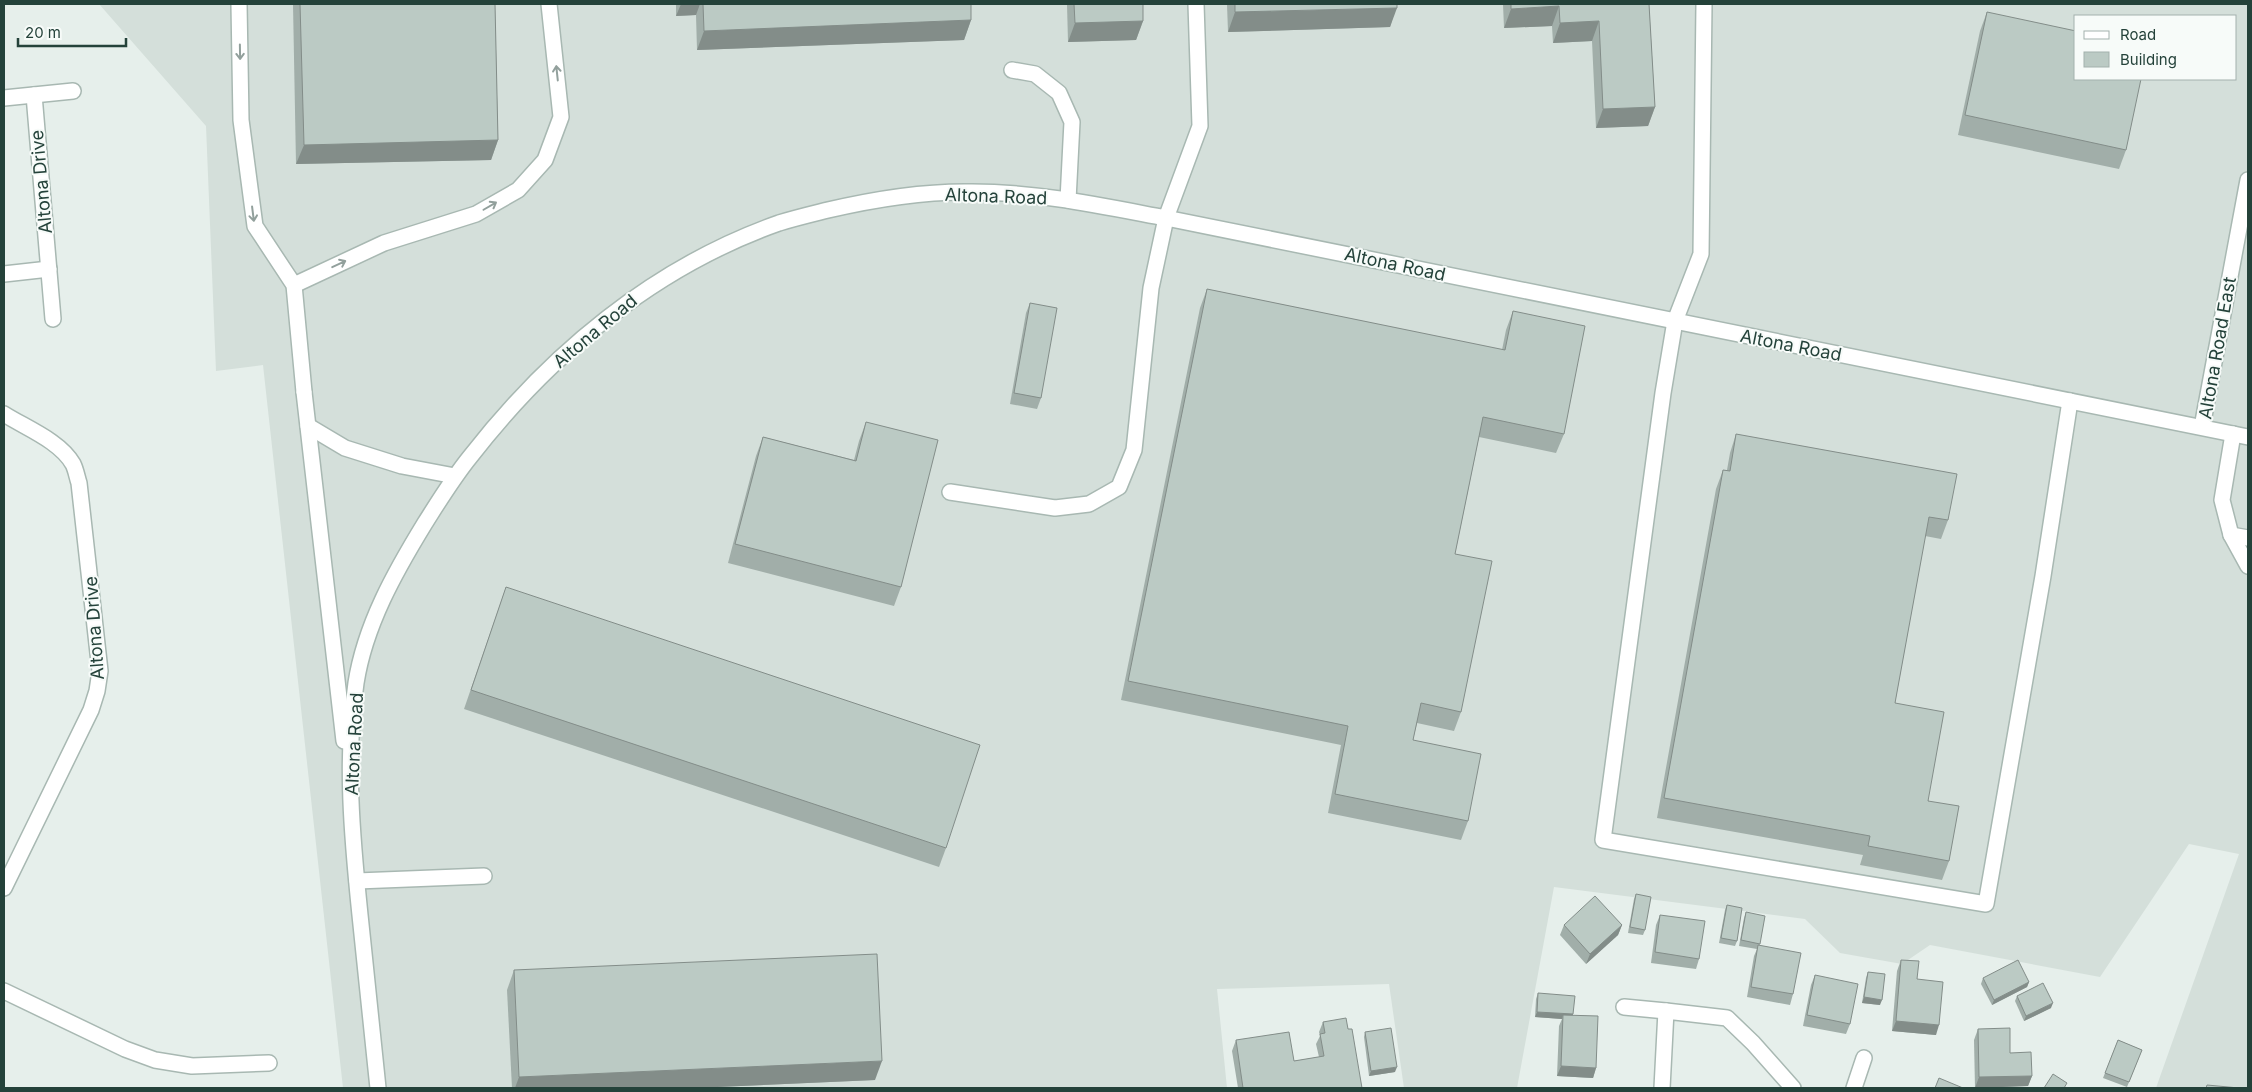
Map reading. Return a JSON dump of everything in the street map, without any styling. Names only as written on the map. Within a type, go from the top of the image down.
[{"type":"street","points":[[239,4],[241,120],[255,226],[294,285],[304,392],[351,805]]},
{"type":"street","points":[[294,285],[384,243],[476,214],[518,190],[545,160],[561,116],[549,4]]},
{"type":"street","points":[[950,492],[1056,508],[1089,504],[1119,487],[1134,450],[1151,288],[1166,218],[1200,126],[1196,4]]},
{"type":"street","points":[[1704,4],[1701,254],[1675,321],[1662,403],[1604,840],[1986,904],[2043,576],[2070,401]]},
{"type":"street","points":[[1012,70],[1035,74],[1059,93],[1072,122],[1068,200]]},
{"type":"street","points":[[4,98],[73,91]]},
{"type":"street","name":"Altona Drive","points":[[34,95],[54,319]]},
{"type":"street","name":"Altona Road East","points":[[2202,428],[2248,180]]},
{"type":"street","name":"Altona Road","points":[[378,1088],[357,881],[351,805],[350,742],[357,679],[373,622],[398,567],[455,476],[492,428],[550,368],[600,322],[647,288],[731,242],[781,222],[850,205],[910,195],[970,192],[1021,194],[1068,200],[1166,218],[2248,437]]},
{"type":"street","points":[[4,274],[49,269]]},
{"type":"street","name":"Altona Drive","points":[[4,414],[62,451],[72,463],[77,476],[83,505],[100,671],[97,691],[91,710],[4,888]]},
{"type":"street","points":[[308,426],[345,448],[402,466],[455,476]]},
{"type":"street","points":[[2233,434],[2222,500],[2231,535],[2248,566]]},
{"type":"street","points":[[2231,535],[2248,538]]},
{"type":"street","points":[[357,881],[484,876]]},
{"type":"street","points":[[4,991],[125,1049],[155,1060],[192,1066],[269,1062]]},
{"type":"street","points":[[1624,1007],[1727,1018],[1753,1043],[1793,1088]]},
{"type":"street","points":[[1662,1088],[1666,1011]]},
{"type":"street","points":[[1854,1088],[1864,1058]]},
{"type":"shaded area","points":[[99,4],[2248,4],[2248,1088],[2156,1088],[2239,854],[2189,844],[2100,977],[1930,945],[1902,964],[1840,953],[1805,919],[1554,887],[1517,1088],[1404,1088],[1389,984],[1217,989],[1227,1088],[343,1088],[263,365],[216,371],[206,126]]},
{"type":"building","points":[[300,4],[495,4],[498,140],[304,145]]},
{"type":"building","points":[[703,4],[971,4],[971,20],[704,31]]},
{"type":"building","points":[[1074,4],[1143,4],[1143,21],[1075,23]]},
{"type":"building","points":[[1235,4],[1397,4],[1397,8],[1235,12]]},
{"type":"building","points":[[1511,4],[1649,4],[1655,107],[1603,109],[1599,21],[1560,23],[1559,6],[1511,9]]},
{"type":"building","points":[[1987,12],[2074,31],[2074,80],[2141,80],[2126,150],[1965,115]]},
{"type":"building","points":[[1207,289],[1505,350],[1513,311],[1585,326],[1564,434],[1483,417],[1455,554],[1492,561],[1461,712],[1421,703],[1413,740],[1481,754],[1468,821],[1335,794],[1348,726],[1128,681]]},
{"type":"building","points":[[1030,303],[1057,308],[1041,398],[1014,393]]},
{"type":"building","points":[[866,422],[938,440],[901,587],[735,544],[763,437],[856,461]]},
{"type":"building","points":[[1736,434],[1957,474],[1948,520],[1929,517],[1895,703],[1944,712],[1928,801],[1959,806],[1949,861],[1868,846],[1870,836],[1664,798],[1723,470],[1730,471]]},
{"type":"building","points":[[506,587],[980,745],[946,848],[471,690]]},
{"type":"building","points":[[1636,894],[1651,897],[1645,930],[1630,927]]},
{"type":"building","points":[[1595,896],[1622,925],[1590,954],[1564,925]]},
{"type":"building","points":[[1727,905],[1742,908],[1737,941],[1721,938]]},
{"type":"building","points":[[1746,912],[1765,916],[1760,944],[1741,940]]},
{"type":"building","points":[[1660,915],[1705,921],[1699,959],[1655,952]]},
{"type":"building","points":[[1758,945],[1801,953],[1793,994],[1751,987]]},
{"type":"building","points":[[877,954],[882,1061],[519,1077],[514,970]]},
{"type":"building","points":[[1901,960],[1919,961],[1917,979],[1943,982],[1939,1025],[1896,1021]]},
{"type":"building","points":[[2018,960],[2029,982],[1994,1000],[1983,978]]},
{"type":"building","points":[[1868,972],[1885,974],[1882,1000],[1864,997]]},
{"type":"building","points":[[1815,975],[1858,984],[1850,1024],[1807,1015]]},
{"type":"building","points":[[2043,983],[2053,1003],[2026,1016],[2017,996]]},
{"type":"building","points":[[1538,993],[1575,996],[1573,1014],[1537,1012]]},
{"type":"building","points":[[1563,1015],[1598,1016],[1596,1068],[1561,1066]]},
{"type":"building","points":[[1346,1018],[1348,1029],[1352,1029],[1362,1088],[1243,1088],[1236,1040],[1289,1032],[1294,1061],[1324,1056],[1320,1034],[1325,1033],[1323,1022]]},
{"type":"building","points":[[1391,1028],[1397,1067],[1371,1071],[1365,1032]]},
{"type":"building","points":[[2010,1028],[2010,1053],[2031,1052],[2032,1076],[1979,1077],[1978,1029]]},
{"type":"building","points":[[2118,1040],[2142,1050],[2129,1082],[2105,1073]]},
{"type":"building","points":[[2053,1074],[2067,1083],[2064,1088],[2044,1088]]},
{"type":"building","points":[[1939,1078],[1963,1088],[1935,1088]]},
{"type":"building","points":[[2207,1085],[2239,1088],[2206,1088]]}]
